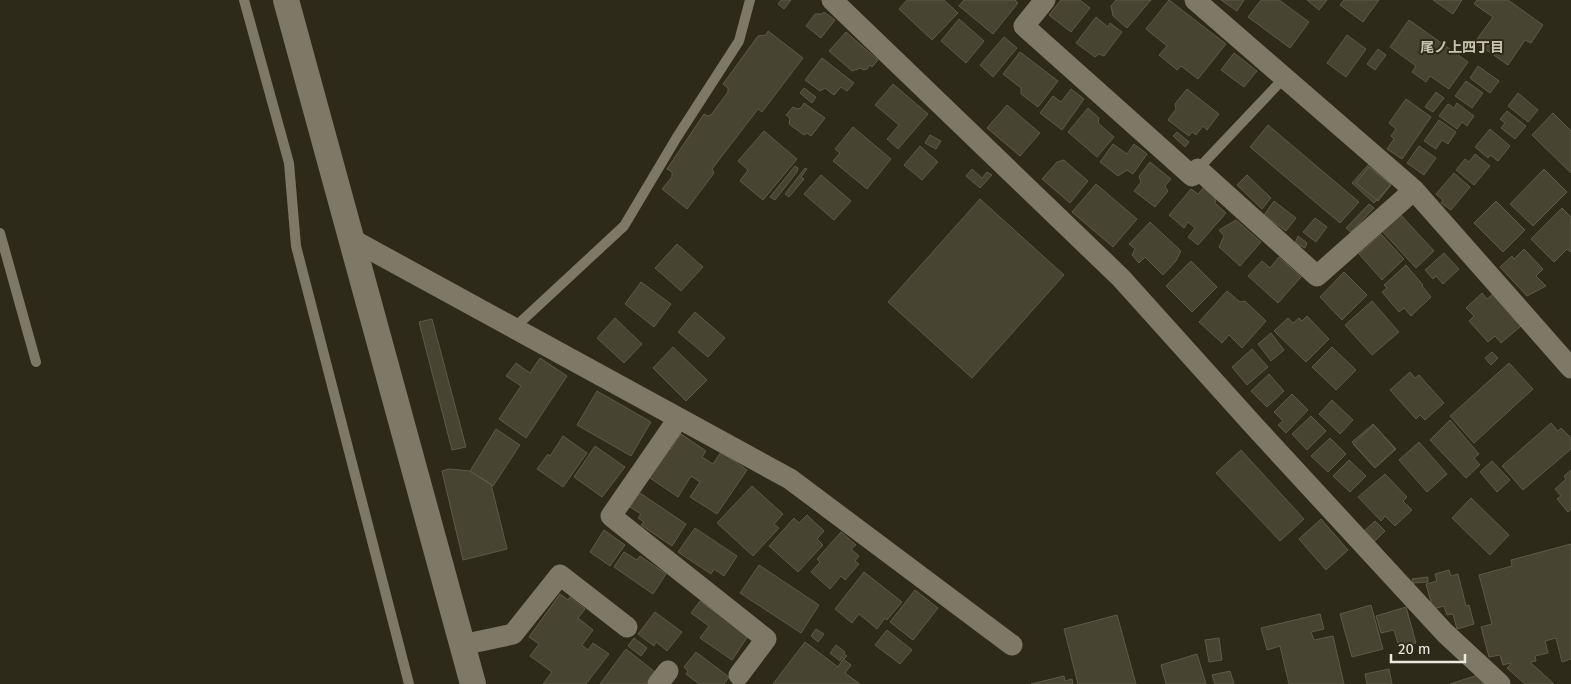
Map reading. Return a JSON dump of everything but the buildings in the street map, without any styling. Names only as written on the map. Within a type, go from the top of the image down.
[{"type":"street","points":[[286,0],[473,684]]},
{"type":"street","points":[[832,0],[1121,278],[1445,633],[1500,684]]},
{"type":"street","points":[[1045,0],[1024,26],[1317,276],[1414,190]]},
{"type":"street","points":[[1195,0],[1414,190],[1571,368]]},
{"type":"street","points":[[353,240],[790,479],[1012,645]]},
{"type":"street","points":[[678,419],[611,516],[766,639],[739,675]]},
{"type":"street","points":[[462,645],[513,634],[560,575],[626,627]]},
{"type":"lane","points":[[244,0],[288,163],[296,246],[409,684]]},
{"type":"lane","points":[[514,329],[624,226],[677,137],[739,41],[750,0]]},
{"type":"lane","points":[[1195,172],[1284,78]]},
{"type":"lane","points":[[0,233],[36,362]]},
{"type":"district","name":"尾ノ上四丁目","points":[[1462,47]]}]
